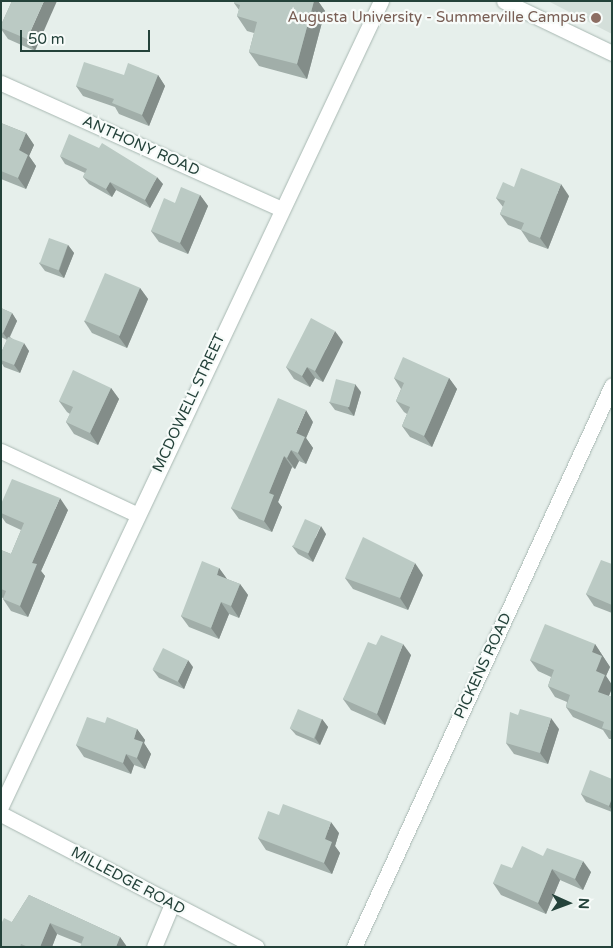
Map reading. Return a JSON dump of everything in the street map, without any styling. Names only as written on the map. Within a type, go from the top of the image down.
[{"type":"street","name":"MCDOWELL STREET","points":[[1,806],[136,514],[380,1]]},
{"type":"street","points":[[504,1],[612,53]]},
{"type":"street","name":"ANTHONY ROAD","points":[[1,82],[281,209]]},
{"type":"street","name":"PICKENS ROAD","points":[[354,947],[612,385]]},
{"type":"street","points":[[1,451],[136,514]]},
{"type":"street","name":"MILLEDGE ROAD","points":[[1,814],[256,947]]},
{"type":"street","points":[[154,947],[172,904]]},
{"type":"shaded area","name":"Augusta University - Summerville Campus","points":[[548,1],[612,1],[612,34]]},
{"type":"building","points":[[12,1],[44,1],[27,39],[1,28]]},
{"type":"building","points":[[234,1],[314,1],[297,64],[249,52],[257,22],[237,16],[240,5],[234,3]]},
{"type":"building","points":[[84,62],[124,75],[128,63],[158,75],[142,115],[112,103],[114,99],[76,86]]},
{"type":"building","points":[[1,123],[26,133],[19,150],[28,155],[18,178],[1,171]]},
{"type":"building","points":[[69,134],[99,148],[102,143],[157,177],[145,200],[110,182],[106,189],[83,177],[87,169],[60,156]]},
{"type":"building","points":[[521,168],[561,184],[540,238],[521,230],[524,223],[500,214],[505,201],[496,198],[503,182],[514,187]]},
{"type":"building","points":[[181,187],[200,195],[180,243],[151,231],[164,198],[175,203]]},
{"type":"building","points":[[49,238],[68,245],[59,270],[40,263]]},
{"type":"building","points":[[105,273],[140,288],[120,336],[85,321]]},
{"type":"building","points":[[1,308],[12,313],[3,333],[1,332]]},
{"type":"building","points":[[311,318],[335,331],[315,371],[307,367],[302,376],[286,367]]},
{"type":"building","points":[[8,337],[24,343],[14,365],[1,360],[1,353]]},
{"type":"building","points":[[403,357],[449,378],[424,436],[402,426],[410,407],[396,401],[404,383],[394,378]]},
{"type":"building","points":[[73,370],[111,388],[90,433],[66,422],[73,407],[59,401]]},
{"type":"building","points":[[336,379],[355,384],[349,407],[330,402]]},
{"type":"building","points":[[278,398],[306,410],[296,433],[305,437],[298,453],[291,450],[287,458],[284,456],[269,493],[274,495],[264,521],[231,508]]},
{"type":"building","points":[[12,479],[60,498],[32,563],[37,564],[20,606],[3,599],[6,591],[1,589],[1,550],[11,554],[24,523],[1,513],[1,504]]},
{"type":"building","points":[[305,519],[321,526],[308,553],[293,546]]},
{"type":"building","points":[[363,537],[415,563],[400,598],[345,578]]},
{"type":"building","points":[[601,560],[612,564],[612,605],[586,594]]},
{"type":"building","points":[[202,561],[219,568],[217,575],[240,584],[231,606],[221,602],[211,628],[181,616]]},
{"type":"building","points":[[545,624],[595,644],[592,652],[602,656],[596,671],[605,675],[598,692],[612,697],[612,731],[602,728],[604,722],[566,707],[570,695],[548,686],[554,670],[530,660]]},
{"type":"building","points":[[381,635],[403,644],[377,714],[343,699],[368,642],[376,645]]},
{"type":"building","points":[[163,648],[188,660],[178,682],[152,670]]},
{"type":"building","points":[[298,709],[322,719],[314,738],[290,728]]},
{"type":"building","points":[[520,709],[551,718],[540,753],[506,743],[510,712],[518,715]]},
{"type":"building","points":[[87,717],[105,723],[107,717],[137,729],[134,739],[143,742],[137,758],[126,754],[123,763],[76,745]]},
{"type":"building","points":[[590,770],[612,779],[612,798],[609,806],[581,794]]},
{"type":"building","points":[[283,804],[331,822],[325,839],[332,842],[324,863],[258,838],[268,811],[279,815]]},
{"type":"building","points":[[522,846],[543,856],[547,848],[583,861],[575,879],[552,869],[538,903],[493,883],[501,864],[512,868]]},
{"type":"building","points":[[29,895],[120,937],[116,947],[80,947],[84,937],[50,923],[40,947],[28,947],[21,944],[20,947],[1,947],[1,924],[4,918],[12,922]]},
{"type":"place","name":"Augusta University - Summerville Campus","points":[[596,18]]}]
